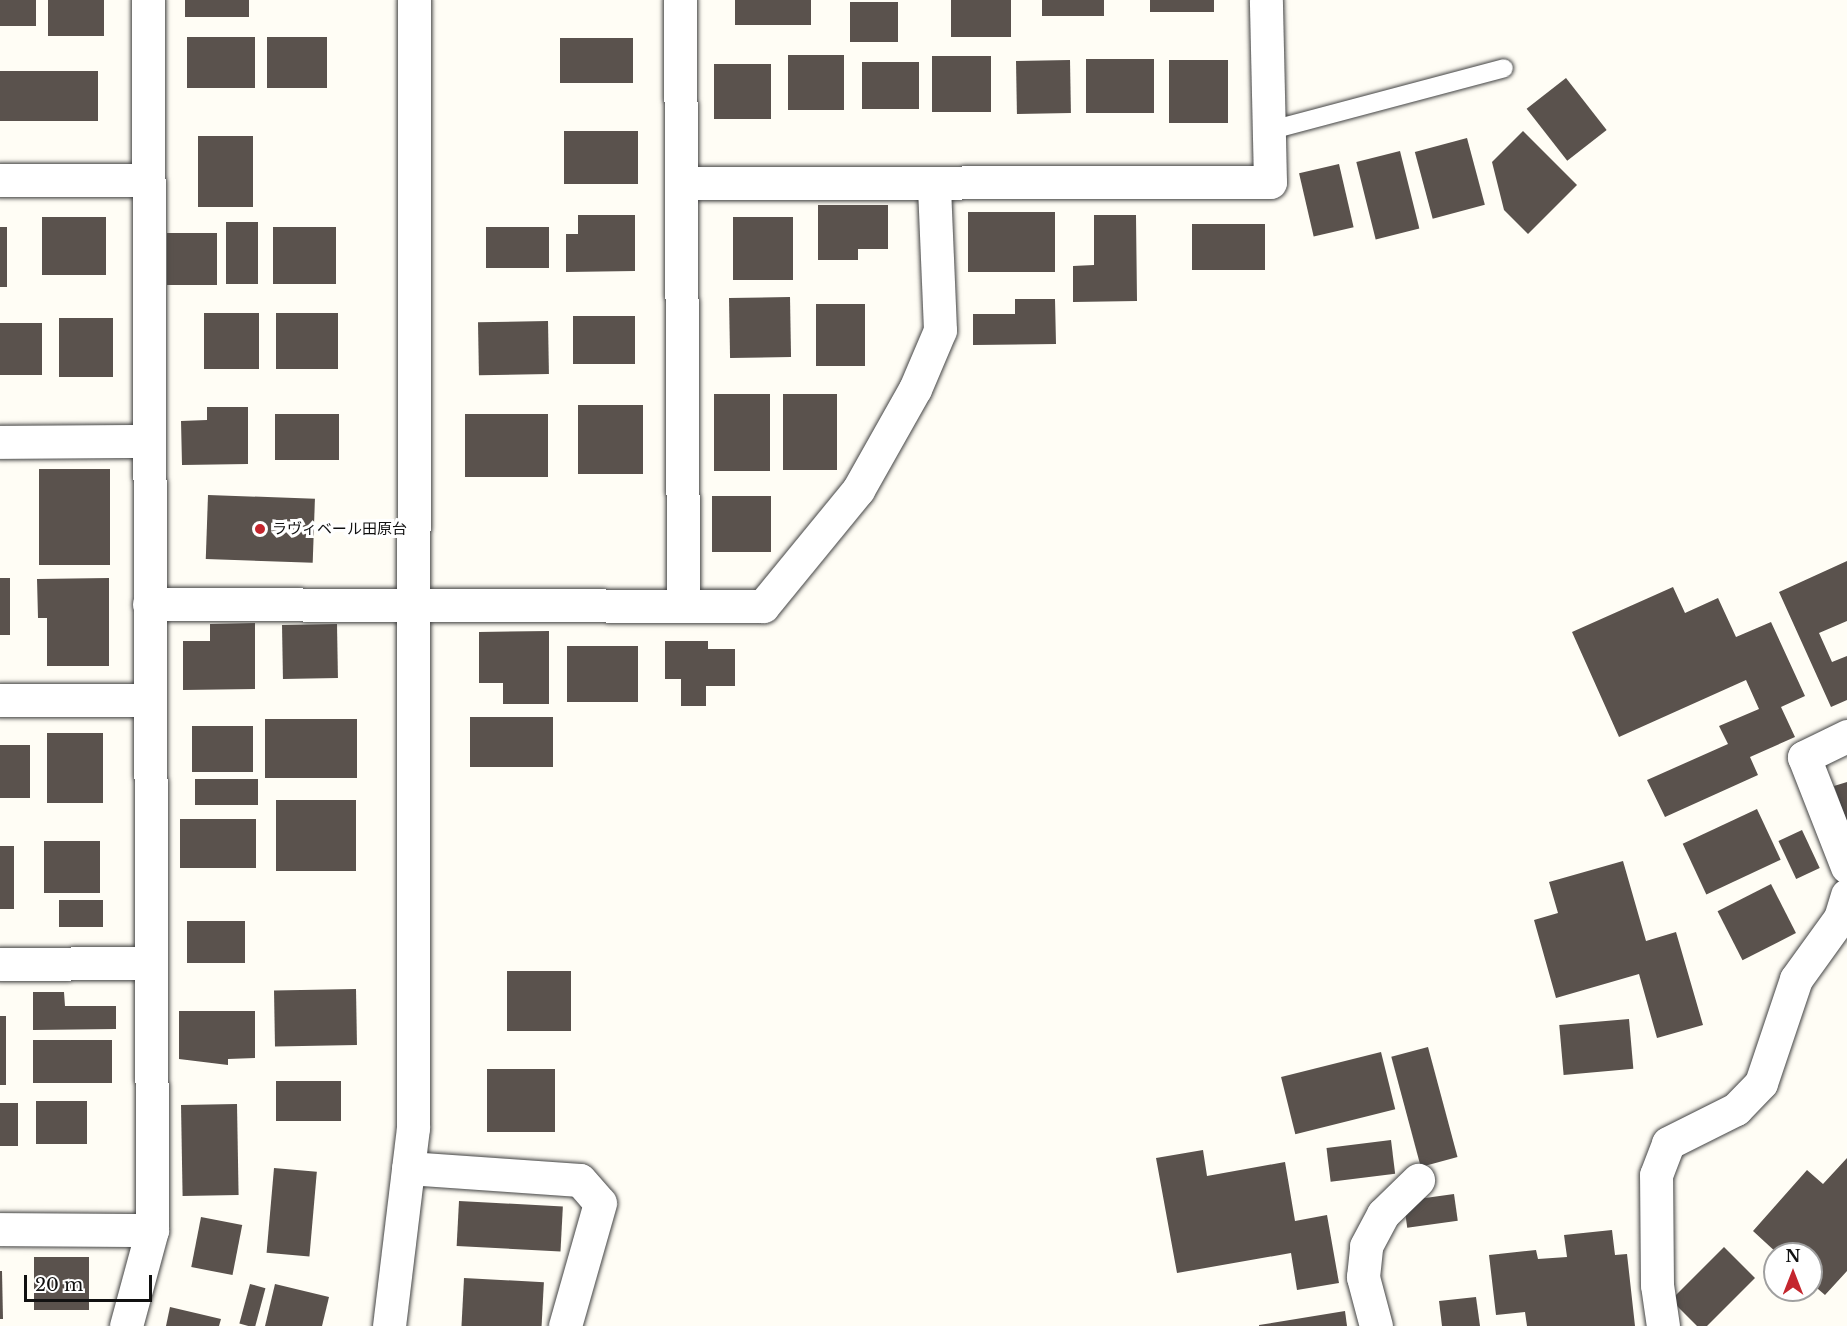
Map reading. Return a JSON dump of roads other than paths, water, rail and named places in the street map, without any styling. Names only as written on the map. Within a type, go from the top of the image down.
[{"type":"street","points":[[126,1326],[152,1230],[148,0]]},
{"type":"street","points":[[389,1326],[413,1128],[414,0]]},
{"type":"street","points":[[680,0],[683,603]]},
{"type":"street","points":[[682,183],[934,186],[1270,182],[1266,0]]},
{"type":"street","points":[[0,180],[148,180]]},
{"type":"street","points":[[149,604],[414,606],[683,603],[762,606],[858,490],[915,389],[940,330],[934,186]]},
{"type":"street","points":[[0,442],[149,441]]},
{"type":"street","points":[[0,700],[149,700]]},
{"type":"street","points":[[1847,736],[1804,757],[1847,867]]},
{"type":"street","points":[[1663,1326],[1656,1175],[1668,1143],[1736,1109],[1761,1083],[1796,979],[1840,918],[1847,895]]},
{"type":"street","points":[[0,964],[150,963]]},
{"type":"street","points":[[408,1168],[579,1180],[600,1203],[565,1326]]},
{"type":"street","points":[[1376,1326],[1363,1277],[1366,1246],[1383,1214],[1418,1180]]},
{"type":"street","points":[[0,1229],[152,1230]]},
{"type":"lane","points":[[1268,131],[1504,68]]},
{"type":"place","name":"ラヴィベール田原台","points":[[260,529]]}]
